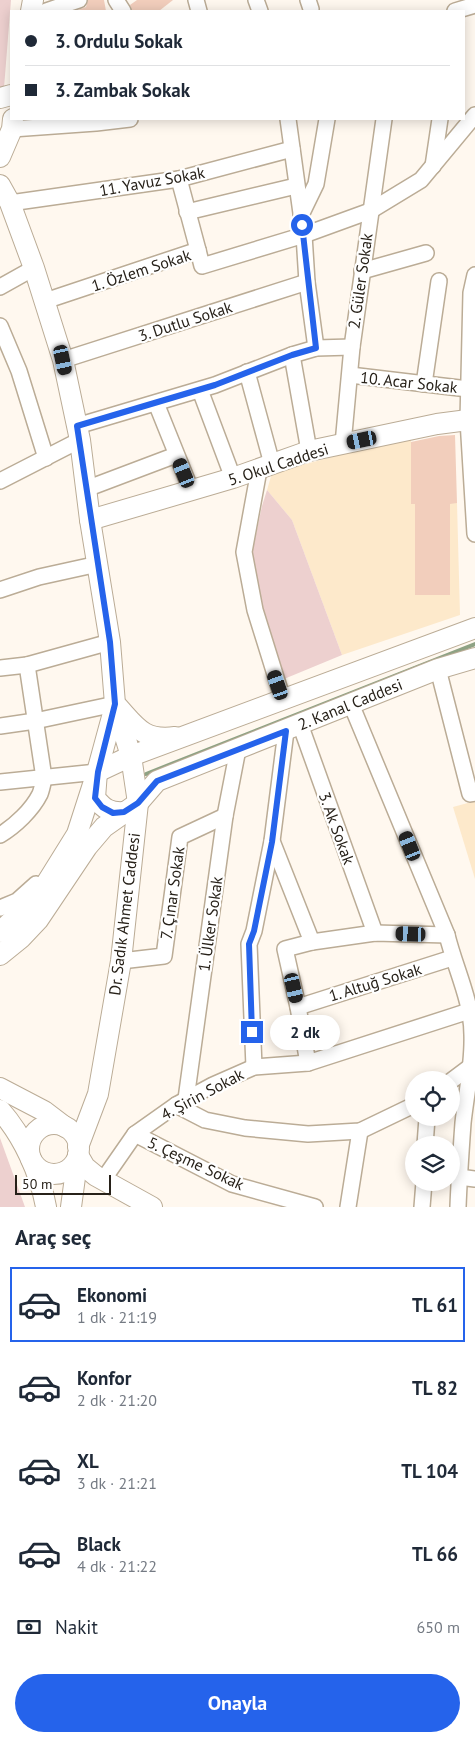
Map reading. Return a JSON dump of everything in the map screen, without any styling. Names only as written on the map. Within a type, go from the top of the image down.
[{"type":"main road","points":[[0,157],[13,124]]},
{"type":"main road","name":"Dr. Sadık Ahmet Caddesi","points":[[0,185],[10,203],[34,268],[63,360],[78,433],[110,642],[115,704],[131,756],[131,807],[121,961],[98,1094],[78,1151],[71,1207]]},
{"type":"main road","name":"5. Okul Caddesi","points":[[90,520],[233,478],[309,451],[437,424],[468,420]]},
{"type":"main road","name":"2. Kanal Caddesi","points":[[98,772],[131,756],[190,736],[475,628]]},
{"type":"main road","name":"2. Kanal Caddesi","points":[[0,955],[38,920],[87,847],[104,827],[131,807],[157,781],[438,670],[475,658]]},
{"type":"main road","points":[[115,704],[144,734],[156,738],[190,736]]},
{"type":"main road","points":[[2,926],[44,887],[78,834],[98,772],[115,704]]},
{"type":"main road","points":[[98,772],[95,798],[102,807],[113,813],[131,807]]},
{"type":"main road","points":[[0,1088],[44,1111],[72,1132],[85,1167],[103,1180],[152,1207]]},
{"type":"main road","points":[[0,1110],[8,1119],[33,1163],[45,1173],[61,1173],[69,1169],[74,1163],[78,1151]]},
{"type":"main road","points":[[46,1207],[29,1147],[35,1132],[42,1127],[58,1125],[65,1127]]},
{"type":"street","points":[[50,10],[76,4]]},
{"type":"street","points":[[459,10],[475,5]]},
{"type":"street","name":"1. Özlem Sokak","points":[[45,301],[198,250],[202,266],[304,235],[370,212],[421,180],[475,115]]},
{"type":"street","points":[[13,124],[113,120]]},
{"type":"street","points":[[288,120],[304,235],[307,282],[316,348]]},
{"type":"street","points":[[301,215],[316,184],[327,120]]},
{"type":"street","name":"2. Güler Sokak","points":[[343,444],[352,347],[384,120]]},
{"type":"street","points":[[433,166],[440,120]]},
{"type":"street","name":"11. Yavuz Sokak","points":[[10,203],[179,179],[292,148]]},
{"type":"street","points":[[179,179],[198,250]]},
{"type":"street","points":[[187,212],[296,186]]},
{"type":"street","points":[[362,270],[426,253]]},
{"type":"street","points":[[0,287],[34,268]]},
{"type":"street","points":[[475,275],[471,293],[472,367],[468,389],[475,534]]},
{"type":"street","points":[[424,384],[439,281]]},
{"type":"street","name":"3. Dutlu Sokak","points":[[63,360],[307,282]]},
{"type":"street","points":[[0,326],[19,371],[46,458]]},
{"type":"street","points":[[0,482],[46,458],[78,433],[156,403],[200,390],[292,355],[316,348],[352,347]]},
{"type":"street","points":[[292,355],[309,451]]},
{"type":"street","points":[[246,372],[266,467],[244,552],[255,610],[283,700]]},
{"type":"street","name":"10. Acar Sokak","points":[[350,376],[468,389]]},
{"type":"street","points":[[200,390],[233,478]]},
{"type":"street","points":[[156,403],[191,490]]},
{"type":"street","points":[[86,489],[176,455]]},
{"type":"street","points":[[0,590],[39,578],[98,564]]},
{"type":"street","points":[[0,668],[27,665],[110,642]]},
{"type":"street","points":[[0,835],[9,829],[32,806],[41,793],[44,778],[27,665]]},
{"type":"street","points":[[438,670],[470,794],[475,793]]},
{"type":"street","points":[[0,726],[36,721],[115,704]]},
{"type":"street","points":[[351,704],[447,935],[452,958],[469,1011],[474,1034],[473,1066],[469,1122],[460,1172]]},
{"type":"street","points":[[254,1067],[249,944],[254,931],[293,727]]},
{"type":"street","name":"3. Ak Sokak","points":[[293,727],[375,933]]},
{"type":"street","name":"1. Ülker Sokak","points":[[181,1102],[225,816],[238,749]]},
{"type":"street","points":[[0,782],[98,772]]},
{"type":"street","name":"7. Çınar Sokak","points":[[121,961],[164,956],[180,837],[225,816]]},
{"type":"street","points":[[0,908],[17,901],[34,887],[59,850],[78,834]]},
{"type":"street","points":[[272,842],[312,942]]},
{"type":"street","points":[[308,1064],[285,950],[312,942],[375,933],[447,935]]},
{"type":"street","name":"1. Altuğ Sokak","points":[[298,1007],[452,958]]},
{"type":"street","name":"4. Şirin Sokak","points":[[103,1180],[135,1134],[181,1102],[254,1067],[308,1064],[469,1011]]},
{"type":"street","points":[[460,1075],[473,1066]]},
{"type":"street","points":[[181,1102],[205,1120],[245,1128],[308,1134],[360,1131],[405,1109]]},
{"type":"street","points":[[348,1207],[360,1131]]},
{"type":"street","name":"5. Çeşme Sokak","points":[[135,1134],[232,1184],[315,1207]]},
{"type":"street","points":[[460,1177],[475,1179]]},
{"type":"street","points":[[422,1207],[423,1191]]},
{"type":"street","points":[[458,1207],[459,1191]]},
{"type":"shaded area","points":[[0,0],[11,0],[4,88],[0,89]]},
{"type":"shaded area","points":[[411,436],[411,504],[457,503],[460,615],[342,655],[292,520],[267,490],[272,473]]},
{"type":"shaded area","points":[[267,490],[292,520],[342,655],[284,679],[263,608],[252,553]]},
{"type":"shaded area","points":[[475,801],[475,879],[453,807]]},
{"type":"shaded area","points":[[0,1138],[25,1207],[0,1207]]},
{"type":"building","points":[[88,0],[104,0],[106,10],[78,10],[86,7]]},
{"type":"building","points":[[137,0],[173,0],[160,10],[132,10],[130,5]]},
{"type":"building","points":[[455,435],[457,503],[450,504],[450,595],[415,595],[415,504],[411,504],[411,442],[439,436]]},
{"type":"waterway","points":[[146,774],[475,644]]},
{"type":"route","points":[[252,1032],[249,944],[254,931],[272,842],[286,731],[157,781],[138,803],[124,812],[113,813],[102,807],[95,798],[98,772],[115,704],[110,642],[77,426],[215,385],[292,355],[316,348],[302,225]]}]
